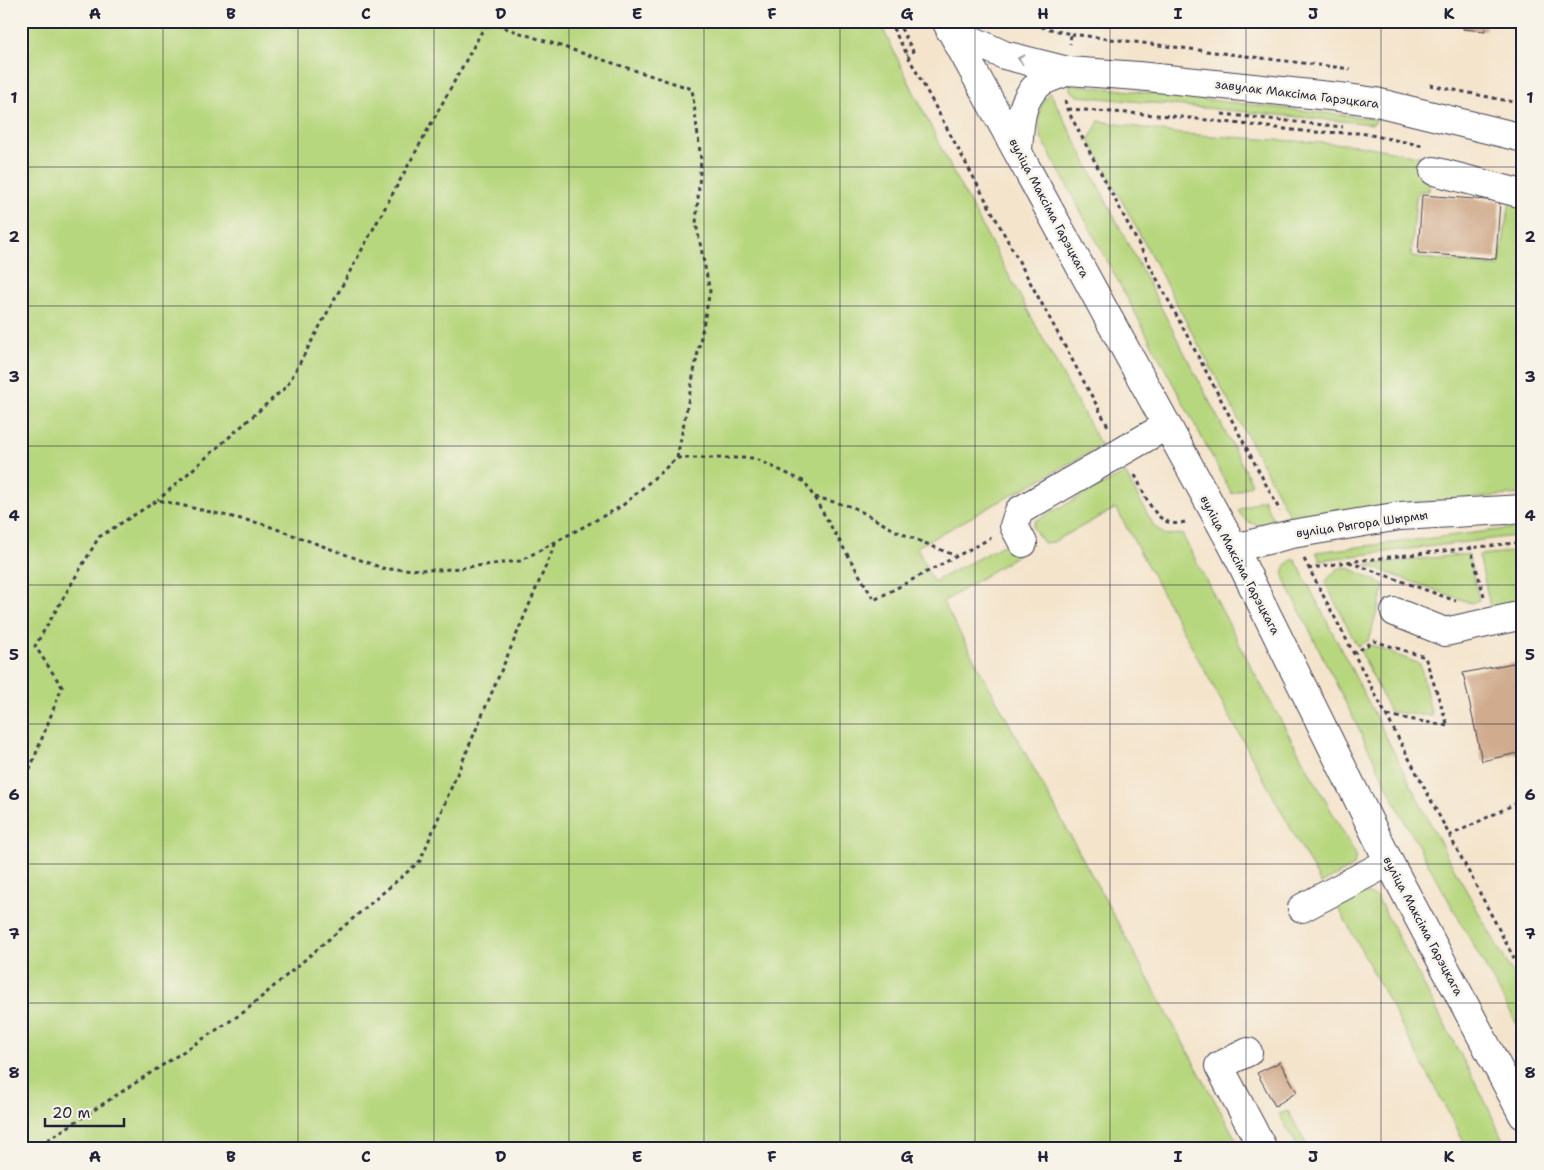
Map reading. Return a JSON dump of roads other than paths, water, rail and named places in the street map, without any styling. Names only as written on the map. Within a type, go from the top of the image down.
[{"type":"main road","name":"завулак Максіма Гарэцкага","points":[[948,26],[1004,55],[1068,71],[1138,76],[1376,102],[1523,138]]},
{"type":"main road","name":"вуліца Максіма Гарэцкага","points":[[948,26],[1018,150],[1166,426],[1234,548],[1389,862],[1519,1098]]},
{"type":"main road","points":[[1018,150],[1021,111],[1028,96],[1039,83],[1068,71]]},
{"type":"main road","points":[[1431,159],[1523,194]]},
{"type":"main road","points":[[1018,534],[1019,511],[1123,453],[1166,426]]},
{"type":"main road","name":"вуліца Рыгора Шырмы","points":[[1234,548],[1292,534],[1400,516],[1523,509]]},
{"type":"main road","points":[[1395,612],[1445,632],[1523,615]]},
{"type":"main road","points":[[1302,908],[1389,862]]},
{"type":"main road","points":[[1248,1052],[1219,1066],[1264,1149]]}]
